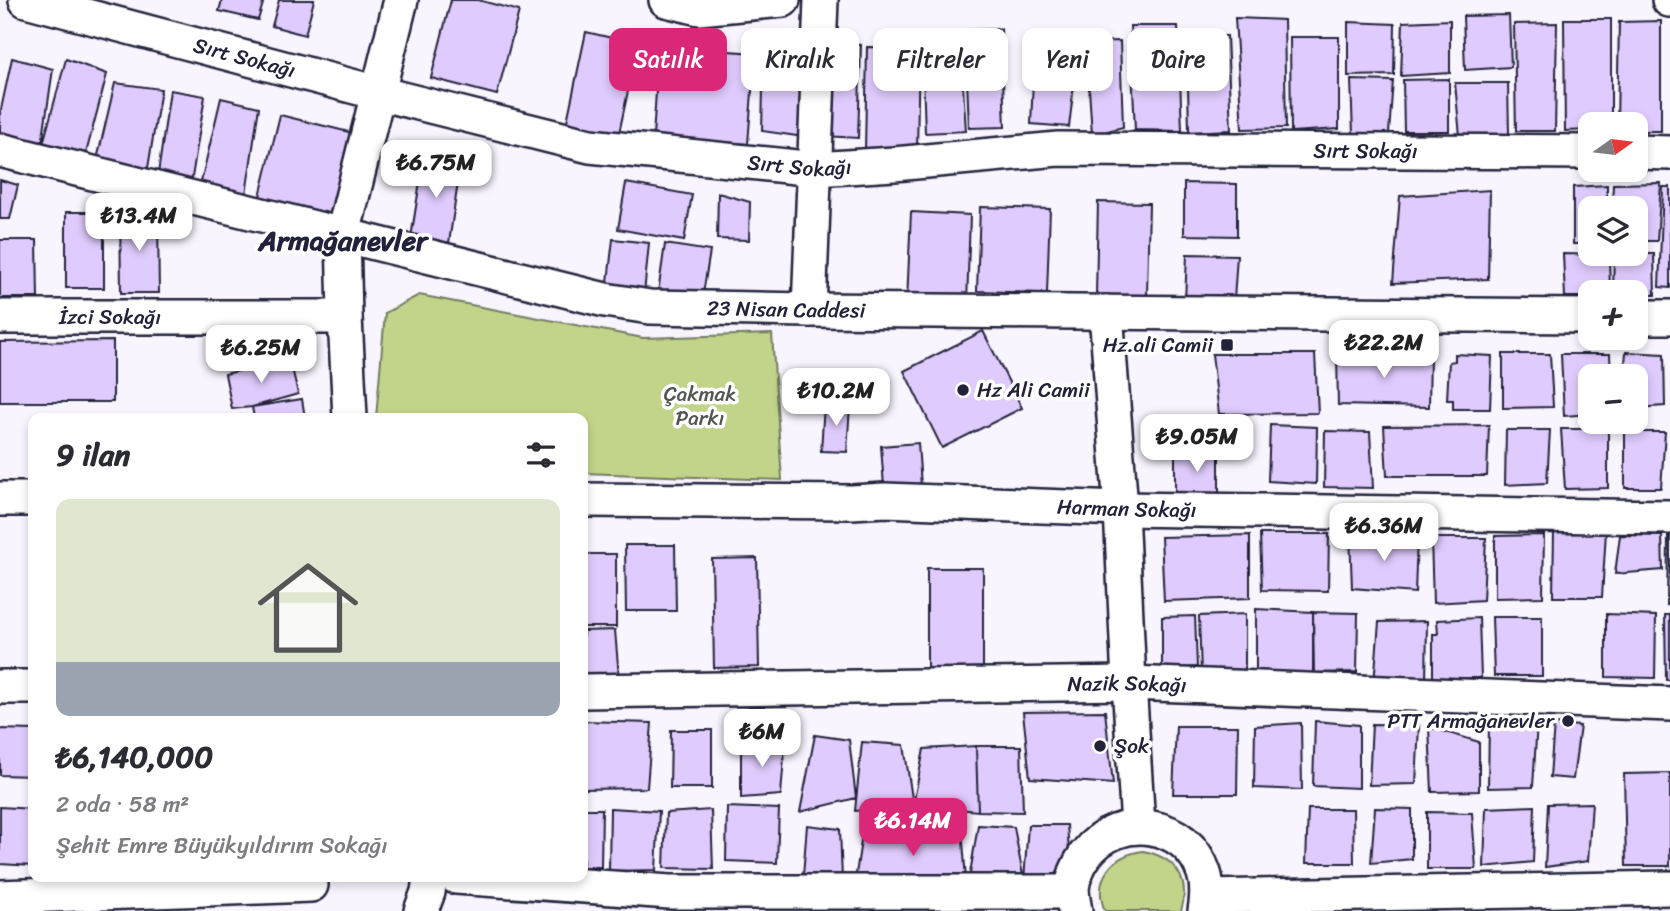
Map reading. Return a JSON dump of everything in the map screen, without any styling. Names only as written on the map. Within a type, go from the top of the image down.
[{"type":"street","name":"Sırt Sokağı","points":[[26,0],[590,146],[815,169],[1058,149],[1578,152]]},
{"type":"street","points":[[350,413],[343,234],[401,0]]},
{"type":"street","points":[[666,0],[699,8],[783,0]]},
{"type":"street","points":[[809,310],[821,0]]},
{"type":"street","name":"23 Nisan Caddesi","points":[[0,150],[605,300],[650,307],[1578,316]]},
{"type":"street","points":[[1648,152],[1670,153]]},
{"type":"street","points":[[1106,312],[1122,509],[1138,826]]},
{"type":"street","name":"İzci Sokağı","points":[[0,317],[345,317]]},
{"type":"street","points":[[1648,317],[1670,317]]},
{"type":"street","points":[[0,499],[28,499]]},
{"type":"street","name":"Harman Sokağı","points":[[588,500],[885,500],[1122,509],[1670,517]]},
{"type":"street","name":"Nazik Sokağı","points":[[588,691],[1129,683],[1670,704]]},
{"type":"street","points":[[0,687],[28,687]]},
{"type":"street","points":[[527,882],[670,892],[1074,902],[1080,863],[1094,844],[1114,831],[1138,826],[1155,828],[1177,837],[1194,853],[1205,874],[1206,904],[1670,888]]},
{"type":"street","points":[[421,911],[429,882]]},
{"type":"street","points":[[20,902],[314,891]]},
{"type":"green space","name":"Çakmak Parkı","points":[[419,295],[643,338],[772,334],[782,480],[588,473],[588,413],[376,413],[385,313]]},
{"type":"green space","points":[[1143,851],[1164,858],[1178,871],[1184,889],[1181,911],[1105,911],[1101,889],[1108,870],[1122,858]]},
{"type":"building","points":[[222,0],[264,0],[258,20],[219,11]]},
{"type":"building","points":[[279,0],[314,0],[305,35],[272,26]]},
{"type":"building","points":[[451,0],[478,0],[519,11],[497,95],[431,78]]},
{"type":"building","points":[[1509,15],[1511,67],[1465,70],[1463,16]]},
{"type":"building","points":[[1235,18],[1284,20],[1286,128],[1242,129]]},
{"type":"building","points":[[1564,19],[1611,19],[1611,112],[1578,112],[1578,130],[1565,131]]},
{"type":"building","points":[[1450,20],[1450,73],[1401,76],[1403,22]]},
{"type":"building","points":[[1661,21],[1661,131],[1648,131],[1648,112],[1617,112],[1619,22]]},
{"type":"building","points":[[1348,22],[1395,24],[1394,75],[1348,76]]},
{"type":"building","points":[[1557,23],[1555,131],[1516,131],[1514,24]]},
{"type":"building","points":[[1130,26],[1178,28],[1130,28]]},
{"type":"building","points":[[586,32],[609,37],[609,91],[628,91],[618,138],[566,126]]},
{"type":"building","points":[[1290,37],[1339,37],[1339,129],[1291,132]]},
{"type":"building","points":[[1113,41],[1120,41],[1123,127],[1092,135],[1089,91],[1113,91]]},
{"type":"building","points":[[861,45],[858,138],[825,136],[824,91],[859,91]]},
{"type":"building","points":[[867,47],[873,47],[873,91],[918,91],[917,151],[865,150]]},
{"type":"building","points":[[727,51],[741,52],[741,91],[752,91],[748,144],[653,137],[656,91],[727,91]]},
{"type":"building","points":[[12,58],[53,69],[41,151],[0,141],[0,114]]},
{"type":"building","points":[[66,59],[107,74],[84,161],[41,151]]},
{"type":"building","points":[[1449,79],[1449,131],[1404,131],[1403,80]]},
{"type":"building","points":[[1351,80],[1393,81],[1389,133],[1353,134]]},
{"type":"building","points":[[115,83],[161,89],[147,174],[96,164]]},
{"type":"building","points":[[1229,83],[1231,130],[1189,132],[1188,91],[1229,91]]},
{"type":"building","points":[[1455,83],[1508,83],[1509,134],[1460,136]]},
{"type":"building","points":[[170,90],[205,96],[191,184],[158,174]]},
{"type":"building","points":[[763,91],[810,91],[811,138],[762,131]]},
{"type":"building","points":[[924,91],[963,91],[966,131],[925,133]]},
{"type":"building","points":[[967,91],[1004,91],[1005,127],[969,128]]},
{"type":"building","points":[[1033,91],[1073,91],[1069,127],[1031,124]]},
{"type":"building","points":[[1133,91],[1180,91],[1182,131],[1135,130]]},
{"type":"building","points":[[221,98],[259,107],[245,201],[200,186]]},
{"type":"building","points":[[280,115],[353,133],[329,222],[259,200]]},
{"type":"building","points":[[424,156],[461,162],[449,243],[411,238]]},
{"type":"building","points":[[0,180],[18,185],[10,219],[0,219]]},
{"type":"building","points":[[626,183],[692,195],[684,241],[618,229]]},
{"type":"building","points":[[1184,183],[1237,184],[1237,236],[1184,235]]},
{"type":"building","points":[[1661,183],[1657,241],[1648,241],[1648,196],[1612,196],[1613,184]]},
{"type":"building","points":[[1607,185],[1607,196],[1578,196],[1578,244],[1573,244],[1573,187]]},
{"type":"building","points":[[1663,187],[1670,187],[1670,288],[1659,287]]},
{"type":"building","points":[[1490,190],[1488,279],[1393,283],[1400,196]]},
{"type":"building","points":[[718,193],[750,202],[749,240],[717,239]]},
{"type":"building","points":[[1098,202],[1149,203],[1147,296],[1096,295]]},
{"type":"building","points":[[120,205],[158,221],[159,293],[121,293]]},
{"type":"building","points":[[980,207],[1050,209],[1047,293],[977,291]]},
{"type":"building","points":[[66,212],[104,212],[104,288],[66,288]]},
{"type":"building","points":[[911,212],[970,215],[967,304],[907,302]]},
{"type":"building","points":[[613,239],[649,243],[644,294],[607,290]]},
{"type":"building","points":[[0,240],[37,240],[38,298],[0,298]]},
{"type":"building","points":[[665,244],[710,251],[702,300],[658,293]]},
{"type":"building","points":[[1187,254],[1237,255],[1234,300],[1185,302]]},
{"type":"building","points":[[1563,254],[1578,254],[1578,266],[1609,266],[1610,280],[1578,280],[1578,297],[1565,297]]},
{"type":"building","points":[[1648,254],[1654,254],[1655,295],[1648,295],[1648,280],[1613,280],[1614,266],[1648,266]]},
{"type":"building","name":"Hz Ali Camii","points":[[983,331],[1022,408],[942,448],[904,371]]},
{"type":"building","points":[[113,341],[113,402],[0,402],[0,342]]},
{"type":"building","points":[[1626,352],[1664,354],[1665,406],[1648,407],[1648,364],[1625,364]]},
{"type":"building","points":[[1337,353],[1430,354],[1429,407],[1338,405]]},
{"type":"building","points":[[1212,354],[1315,354],[1318,413],[1219,414]]},
{"type":"building","points":[[1455,354],[1492,356],[1490,409],[1453,409],[1453,400],[1447,400],[1449,362],[1455,361]]},
{"type":"building","points":[[1503,354],[1550,354],[1553,407],[1503,408]]},
{"type":"building","points":[[1561,354],[1610,354],[1610,364],[1578,364],[1578,415],[1564,416]]},
{"type":"building","points":[[290,359],[298,394],[252,407],[232,409],[225,374]]},
{"type":"building","points":[[302,399],[304,413],[253,413],[252,407]]},
{"type":"building","points":[[824,404],[850,405],[847,452],[821,451]]},
{"type":"building","points":[[1270,425],[1317,427],[1316,484],[1268,481]]},
{"type":"building","points":[[1489,425],[1487,476],[1387,476],[1384,426]]},
{"type":"building","points":[[1561,429],[1578,429],[1578,434],[1608,434],[1608,488],[1565,489]]},
{"type":"building","points":[[1506,430],[1550,430],[1547,483],[1505,485]]},
{"type":"building","points":[[1325,431],[1370,432],[1373,488],[1324,487]]},
{"type":"building","points":[[1665,432],[1661,488],[1625,488],[1625,434]]},
{"type":"building","points":[[918,443],[921,486],[885,500],[881,446]]},
{"type":"building","points":[[1175,443],[1219,443],[1219,505],[1175,504]]},
{"type":"building","points":[[1554,531],[1606,531],[1602,597],[1553,597]]},
{"type":"building","points":[[1260,534],[1329,534],[1328,591],[1262,590]]},
{"type":"building","points":[[1350,534],[1417,537],[1415,593],[1352,588]]},
{"type":"building","points":[[1250,535],[1250,598],[1164,601],[1161,537]]},
{"type":"building","points":[[1544,535],[1543,597],[1495,598],[1495,536]]},
{"type":"building","points":[[1620,535],[1662,536],[1663,570],[1615,574]]},
{"type":"building","points":[[1668,535],[1670,604],[1667,605]]},
{"type":"building","points":[[1431,538],[1486,538],[1483,600],[1433,603]]},
{"type":"building","points":[[625,545],[675,545],[676,611],[626,611]]},
{"type":"building","points":[[588,554],[616,554],[616,627],[588,627]]},
{"type":"building","points":[[757,558],[759,667],[714,668],[712,559]]},
{"type":"building","points":[[927,568],[983,568],[983,672],[927,672]]},
{"type":"building","points":[[1256,609],[1313,612],[1313,679],[1256,681]]},
{"type":"building","points":[[1313,612],[1358,613],[1357,672],[1314,673]]},
{"type":"building","points":[[1245,614],[1245,671],[1201,674],[1199,616]]},
{"type":"building","points":[[1606,614],[1656,616],[1655,678],[1606,677]]},
{"type":"building","points":[[1665,615],[1670,615],[1670,680],[1666,680]]},
{"type":"building","points":[[1195,616],[1197,667],[1162,669],[1162,617]]},
{"type":"building","points":[[1492,617],[1542,617],[1542,676],[1494,676]]},
{"type":"building","points":[[1479,618],[1481,678],[1433,678],[1433,634],[1438,634],[1437,620]]},
{"type":"building","points":[[1427,621],[1426,683],[1374,684],[1379,622]]},
{"type":"building","points":[[615,630],[619,678],[588,679],[588,631]]},
{"type":"building","points":[[1105,711],[1113,784],[1030,778],[1023,712]]},
{"type":"building","points":[[588,721],[652,723],[647,788],[588,789]]},
{"type":"building","points":[[1315,721],[1359,725],[1359,788],[1313,786]]},
{"type":"building","points":[[1537,722],[1533,787],[1488,788],[1489,723]]},
{"type":"building","points":[[1301,723],[1302,790],[1254,788],[1255,726]]},
{"type":"building","points":[[1372,724],[1419,725],[1416,784],[1369,785]]},
{"type":"building","points":[[1554,724],[1580,726],[1573,779],[1550,777]]},
{"type":"building","points":[[1176,726],[1238,726],[1237,794],[1173,794]]},
{"type":"building","points":[[1429,727],[1479,742],[1479,791],[1432,792]]},
{"type":"building","points":[[0,729],[28,730],[28,776],[0,775]]},
{"type":"building","points":[[671,730],[712,730],[712,788],[670,788]]},
{"type":"building","points":[[815,735],[849,740],[856,798],[800,812]]},
{"type":"building","points":[[741,740],[785,744],[781,795],[741,798]]},
{"type":"building","points":[[862,742],[904,745],[913,805],[855,811]]},
{"type":"building","points":[[976,746],[1021,746],[1023,812],[978,811]]},
{"type":"building","points":[[976,746],[978,811],[913,805],[924,749]]},
{"type":"building","points":[[1670,773],[1670,866],[1626,866],[1624,774]]},
{"type":"building","points":[[1592,803],[1588,861],[1545,867],[1548,804]]},
{"type":"building","points":[[1535,806],[1533,862],[1484,867],[1486,808]]},
{"type":"building","points":[[0,807],[28,809],[28,866],[0,864]]},
{"type":"building","points":[[727,807],[779,809],[777,863],[726,861]]},
{"type":"building","points":[[610,808],[659,811],[656,870],[609,871]]},
{"type":"building","points":[[1375,808],[1412,809],[1412,859],[1371,863]]},
{"type":"building","points":[[588,809],[602,809],[601,867],[588,867]]},
{"type":"building","points":[[1308,809],[1353,809],[1354,863],[1306,863]]},
{"type":"building","points":[[711,810],[713,869],[664,868],[666,813]]},
{"type":"building","points":[[1427,812],[1472,813],[1476,869],[1427,869]]},
{"type":"building","points":[[807,825],[840,829],[842,879],[803,876]]},
{"type":"building","points":[[978,825],[1014,827],[1024,881],[967,892]]},
{"type":"building","points":[[1028,825],[1067,825],[1072,892],[1024,881]]},
{"type":"building","points":[[863,827],[962,829],[967,892],[855,881]]},
{"type":"place","name":"Hz.ali Camii","points":[[1227,345]]},
{"type":"place","name":"Hz Ali Camii","points":[[963,390]]},
{"type":"place","name":"PTT Armağanevler","points":[[1568,721]]},
{"type":"place","name":"Şok","points":[[1100,746]]},
{"type":"district","name":"Armağanevler","points":[[343,240]]}]
